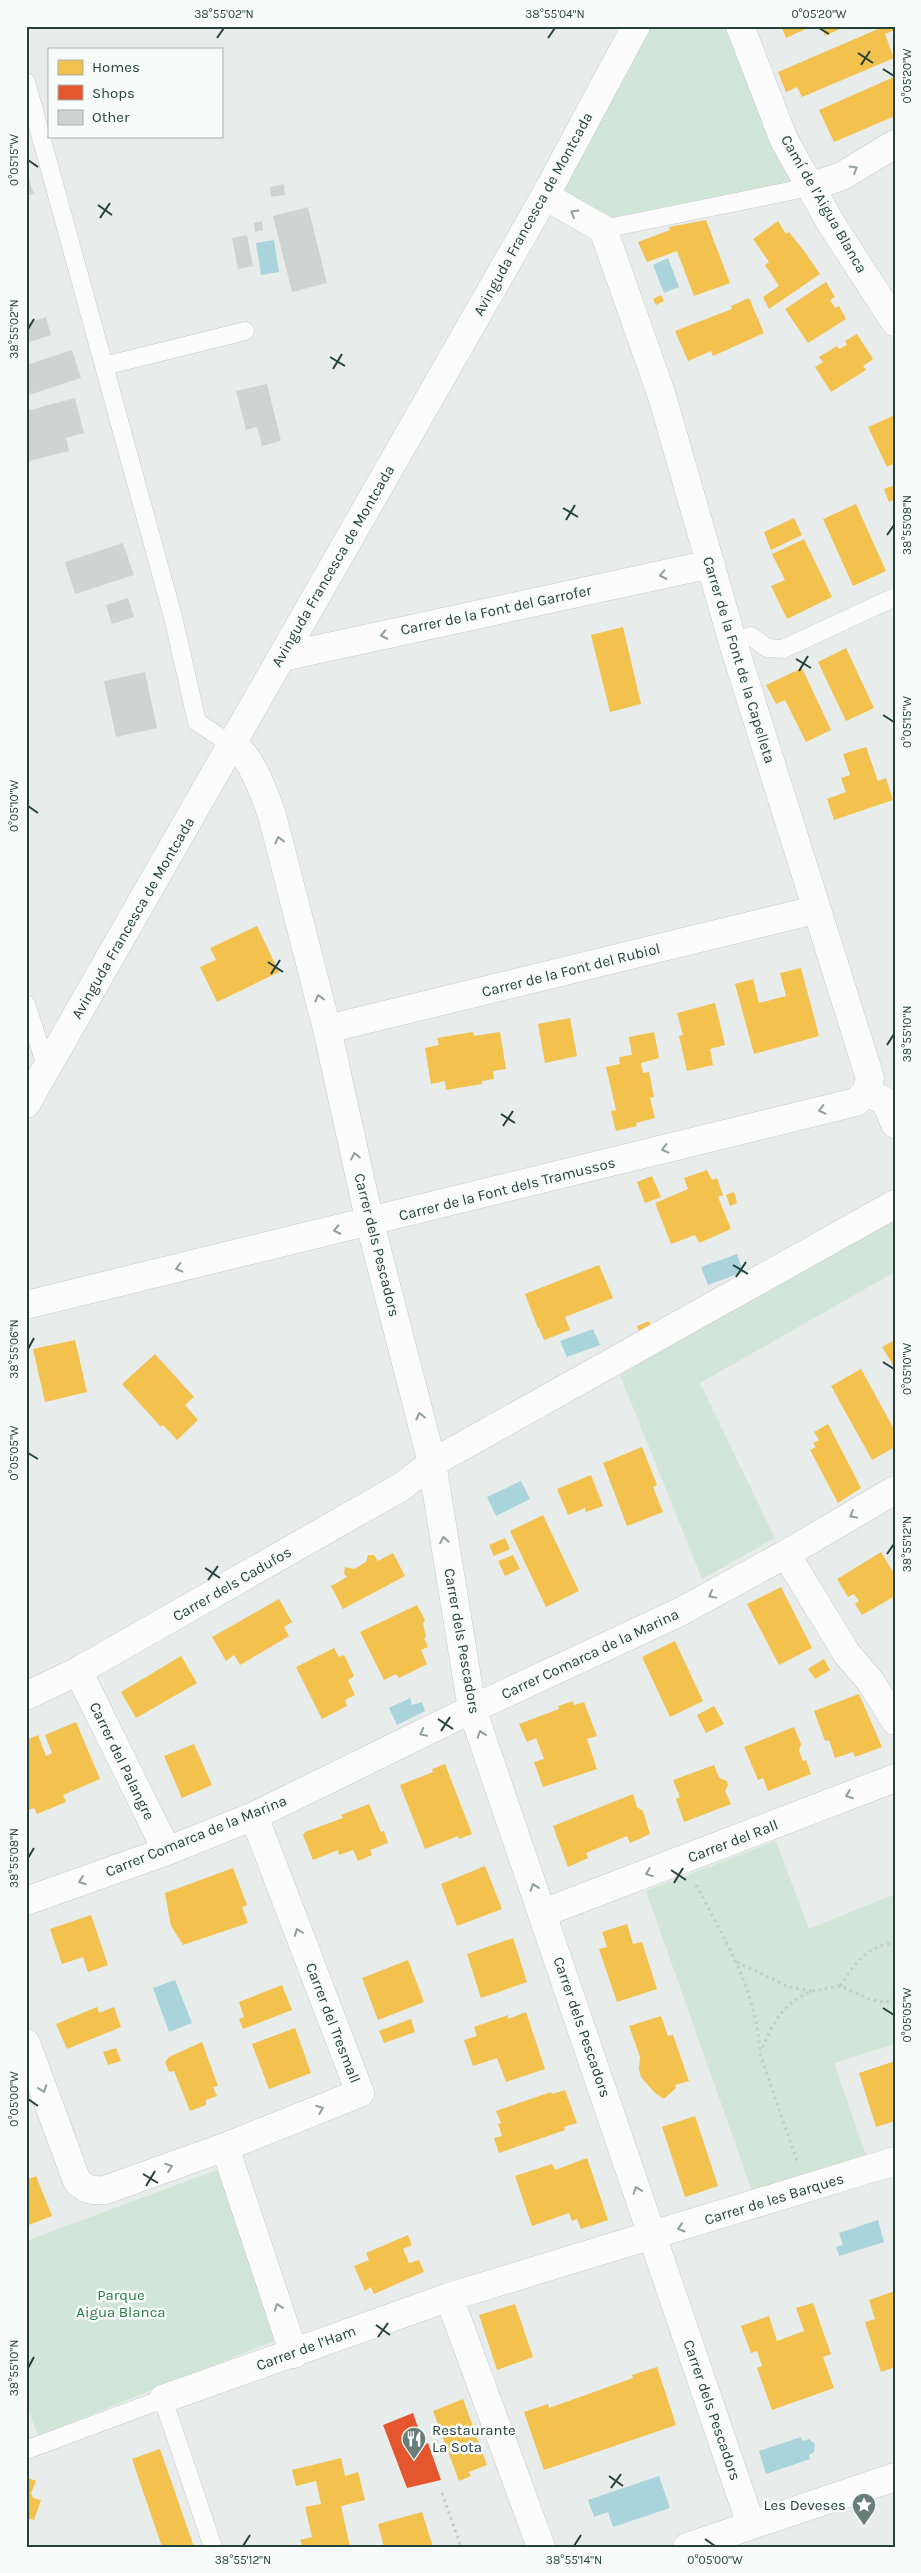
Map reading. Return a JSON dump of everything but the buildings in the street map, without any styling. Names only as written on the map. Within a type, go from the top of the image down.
[{"type":"street","name":"Avinguda Francesca de Montcada","points":[[26,1104],[545,196],[636,26]]},
{"type":"street","name":"Camí de l’Aigua Blanca","points":[[740,26],[784,140],[810,187],[895,322]]},
{"type":"street","points":[[810,187],[842,176],[895,144]]},
{"type":"street","points":[[545,196],[602,229]]},
{"type":"street","name":"Carrer de la Font de la Capelleta","points":[[602,229],[662,396],[732,643],[815,910],[870,1078],[866,1092]]},
{"type":"street","name":"Carrer de la Font del Garrofer","points":[[282,656],[711,564]]},
{"type":"street","name":"Carrer dels Pescadors","points":[[232,745],[246,760],[262,787],[272,814],[327,1029],[370,1223],[432,1463],[472,1709],[751,2525]]},
{"type":"street","name":"Carrer de la Font del Rubiol","points":[[327,1029],[815,910]]},
{"type":"street","points":[[866,1092],[885,1101],[895,1124]]},
{"type":"street","name":"Carrer de la Font dels Tramussos","points":[[26,1305],[370,1223],[856,1102],[866,1092]]},
{"type":"street","name":"Carrer dels Cadufos","points":[[26,1696],[78,1671],[401,1488],[432,1463],[895,1204]]},
{"type":"street","name":"Carrer Comarca de la Marina","points":[[26,1901],[167,1851],[254,1816],[472,1709],[672,1616],[786,1554],[895,1490]]},
{"type":"street","points":[[786,1554],[847,1654],[871,1682],[895,1721]]},
{"type":"street","name":"Carrer del Palangre","points":[[78,1671],[167,1851]]},
{"type":"street","name":"Carrer del Rall","points":[[543,1913],[895,1778]]},
{"type":"street","name":"Carrer del Tresmall","points":[[26,2043],[77,2181],[85,2189],[105,2190],[225,2146],[360,2093],[254,1816]]},
{"type":"street","points":[[225,2146],[294,2354]]},
{"type":"street","name":"Carrer de les Barques","points":[[653,2236],[895,2161]]},
{"type":"street","name":"Carrer de l’Ham","points":[[163,2399],[294,2354],[449,2297],[653,2236]]},
{"type":"street","points":[[449,2297],[541,2547]]},
{"type":"street","points":[[687,2547],[895,2477]]},
{"type":"lane","points":[[26,82],[173,617],[197,722],[232,745]]},
{"type":"lane","points":[[602,229],[810,187]]},
{"type":"lane","points":[[104,366],[245,331]]},
{"type":"lane","points":[[732,643],[751,636],[767,648],[783,649],[895,597]]},
{"type":"lane","points":[[26,1004],[47,1069]]},
{"type":"lane","points":[[26,2450],[163,2399],[213,2547]]},
{"type":"path","points":[[683,1860],[737,1961],[752,2001],[760,2054],[783,2126],[808,2189]]},
{"type":"path","points":[[840,1986],[863,1956],[879,1944],[895,1943]]},
{"type":"path","points":[[737,1961],[789,1987],[812,1990],[840,1986],[869,1999],[884,2002],[895,2000]]},
{"type":"path","points":[[760,2054],[767,2036],[788,2004],[812,1990]]},
{"type":"path","points":[[442,2493],[461,2547]]},
{"type":"green space","points":[[639,26],[734,26],[804,184],[605,225],[550,195]]},
{"type":"green space","points":[[895,1216],[895,1272],[700,1383],[775,1538],[702,1579],[620,1375]]},
{"type":"green space","points":[[776,1841],[809,1929],[895,1894],[895,2044],[834,2063],[866,2155],[752,2191],[646,1891]]},
{"type":"green space","name":"Parque Aigua Blanca","points":[[222,2168],[274,2341],[38,2436],[26,2403],[26,2241]]},
{"type":"water","points":[[274,240],[279,272],[261,275],[256,243]]},
{"type":"water","points":[[668,258],[679,287],[664,293],[653,265]]},
{"type":"water","points":[[737,1254],[743,1272],[708,1285],[701,1267]]},
{"type":"water","points":[[593,1329],[600,1345],[567,1357],[560,1341]]},
{"type":"water","points":[[521,1481],[530,1499],[496,1516],[487,1497]]},
{"type":"water","points":[[410,1698],[412,1705],[422,1702],[425,1711],[397,1725],[389,1708]]},
{"type":"water","points":[[175,1980],[192,2023],[169,2032],[153,1988]]},
{"type":"water","points":[[878,2220],[884,2242],[839,2256],[836,2247],[843,2245],[839,2233]]},
{"type":"water","points":[[801,2437],[802,2441],[809,2439],[815,2444],[814,2452],[809,2455],[810,2459],[766,2474],[759,2451]]},
{"type":"water","points":[[659,2476],[670,2508],[613,2527],[608,2512],[594,2517],[588,2500]]},
{"type":"place","name":"Restaurante La Sota","points":[[414,2460]]},
{"type":"place","name":"Les Deveses","points":[[864,2526]]}]
